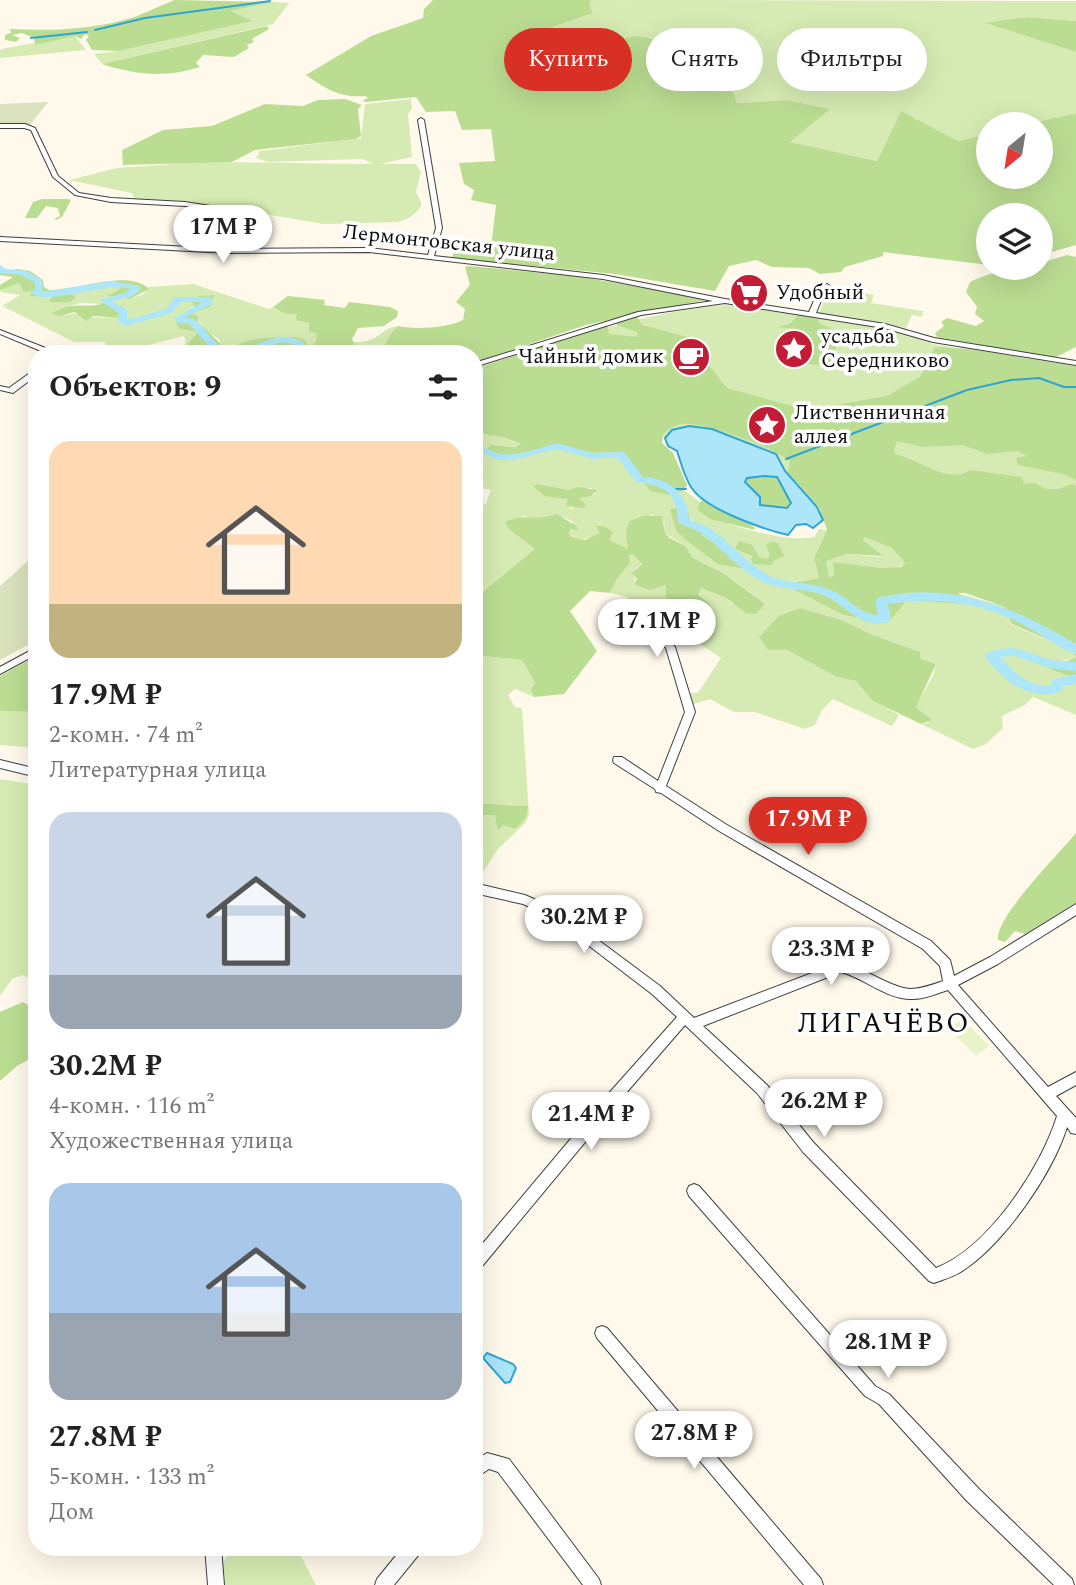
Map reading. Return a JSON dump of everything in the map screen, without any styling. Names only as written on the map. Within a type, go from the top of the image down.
[{"type":"street","points":[[421,120],[439,228],[430,258]]},
{"type":"street","points":[[0,126],[32,127],[56,177],[77,194],[252,213]]},
{"type":"street","name":"Лермонтовская улица","points":[[0,239],[216,251],[369,250],[603,277],[725,301]]},
{"type":"street","points":[[812,314],[823,287],[827,286]]},
{"type":"street","points":[[483,362],[640,313],[725,301],[885,326],[933,340],[1076,363]]},
{"type":"street","points":[[0,332],[33,345]]},
{"type":"street","points":[[0,388],[10,391],[28,378]]},
{"type":"street","points":[[628,603],[670,647],[690,712],[660,789]]},
{"type":"street","points":[[0,671],[28,655]]},
{"type":"street","points":[[618,760],[660,789],[927,945],[946,964],[949,983],[1076,1128]]},
{"type":"street","points":[[0,764],[28,771]]},
{"type":"street","points":[[483,890],[525,900],[554,913],[627,967],[753,1081],[808,1147],[934,1276],[949,1273],[982,1246],[1036,1173],[1057,1139],[1064,1115]]},
{"type":"street","points":[[483,1254],[615,1096],[689,1021],[841,967],[865,973],[905,994],[919,993],[949,983],[1076,909]]},
{"type":"street","points":[[1047,1094],[1076,1078]]},
{"type":"street","points":[[694,1191],[870,1391],[884,1399],[973,1495],[1066,1585]]},
{"type":"street","points":[[602,1333],[815,1585]]},
{"type":"street","points":[[483,1464],[487,1461],[503,1465],[593,1585]]},
{"type":"street","points":[[213,1556],[216,1585]]},
{"type":"street","points":[[383,1585],[407,1556]]},
{"type":"green space","points":[[175,0],[274,2],[231,11],[252,21],[119,51],[92,50],[86,40],[89,36],[85,34],[81,39],[75,36],[39,44],[35,44],[34,38],[22,33],[12,35],[20,38],[16,42],[5,40],[5,35],[11,33],[10,29],[57,30],[104,25],[134,17]]},
{"type":"green space","points":[[433,0],[591,0],[589,5],[593,13],[550,28],[504,28],[504,91],[632,91],[632,36],[643,37],[646,38],[646,91],[733,91],[737,103],[787,100],[830,109],[790,142],[877,161],[901,111],[958,141],[976,137],[976,189],[1054,189],[1054,118],[1076,113],[1076,245],[1053,252],[1053,203],[976,203],[976,263],[883,252],[883,256],[845,267],[841,272],[820,274],[809,268],[772,267],[756,260],[729,266],[715,291],[615,274],[452,258],[454,251],[491,247],[496,205],[471,200],[474,190],[464,184],[459,163],[495,161],[491,129],[462,130],[455,111],[426,112],[416,97],[366,102],[362,101],[368,98],[365,96],[348,96],[334,92],[306,75],[371,36],[423,18],[424,9]]},
{"type":"green space","points":[[591,0],[1076,1],[1076,21],[1026,17],[988,24],[1076,52],[1076,113],[1054,118],[1054,112],[976,112],[976,137],[958,141],[901,111],[877,161],[789,142],[829,109],[787,100],[737,103],[733,91],[763,91],[763,28],[646,28],[646,39],[632,37],[632,28],[550,28],[593,13],[589,5]]},
{"type":"green space","points":[[274,2],[289,3],[273,24],[102,64],[94,54],[119,51],[250,21],[230,11]]},
{"type":"green space","points":[[1026,17],[1076,21],[1076,52],[985,23]]},
{"type":"green space","points":[[267,26],[269,29],[247,45],[249,48],[234,57],[203,55],[196,63],[200,67],[175,73],[151,74],[102,64]]},
{"type":"green space","points":[[75,36],[86,50],[0,58],[0,50],[6,48]]},
{"type":"green space","points":[[345,99],[362,105],[358,109],[361,136],[355,139],[255,150],[232,162],[123,165],[122,150],[163,130],[212,126],[265,104],[303,106],[318,100]]},
{"type":"green space","points":[[411,99],[412,109],[408,114],[412,157],[380,164],[416,164],[421,172],[416,192],[422,204],[412,216],[397,222],[324,224],[204,204],[135,199],[132,193],[69,180],[117,168],[203,162],[373,164],[362,159],[268,162],[256,158],[260,151],[361,138],[365,104]]},
{"type":"green space","points":[[48,102],[30,125],[0,125],[0,104]]},
{"type":"green space","points":[[42,199],[71,200],[62,217],[56,220],[54,219],[60,216],[58,208],[46,206],[37,218],[25,218],[33,202]]},
{"type":"green space","points":[[1067,255],[1076,257],[1076,347],[1054,358],[937,337],[935,333],[944,326],[941,322],[947,318],[976,326],[984,321],[975,314],[977,307],[966,292],[970,282],[976,280],[1053,280],[1053,259]]},
{"type":"green space","points":[[465,267],[575,276],[710,299],[586,325],[483,360],[483,345],[384,345],[398,326],[431,328],[463,320],[465,309],[456,302],[470,285]]},
{"type":"green space","points":[[17,269],[30,271],[43,280],[44,287],[49,290],[116,280],[140,283],[149,289],[130,299],[107,296],[121,288],[117,287],[74,291],[72,294],[76,298],[69,302],[49,302],[51,297],[30,296],[32,291],[24,292],[19,283],[0,290],[0,285],[13,277],[0,275],[0,272]]},
{"type":"green space","points":[[19,283],[33,290],[32,293],[64,302],[71,299],[74,291],[79,290],[117,287],[122,288],[110,294],[111,298],[130,299],[144,294],[148,287],[193,284],[269,309],[273,307],[297,314],[295,319],[309,323],[309,331],[317,333],[317,342],[313,345],[293,345],[267,338],[247,345],[220,345],[219,339],[209,333],[192,314],[210,307],[209,294],[186,312],[183,330],[199,332],[196,345],[184,345],[184,336],[149,345],[74,342],[2,306],[20,295],[0,292],[1,289]],"holes":[[[81,303],[102,304],[120,318],[81,317],[79,313],[65,315],[55,310]]]},
{"type":"green space","points":[[830,287],[874,295],[871,303],[923,311],[922,317],[912,315],[906,328],[819,313]]},
{"type":"green space","points":[[214,295],[210,307],[192,314],[198,316],[198,322],[220,345],[187,345],[198,332],[179,329],[175,319],[194,307],[192,302],[198,296]]},
{"type":"green space","points":[[288,296],[325,300],[324,305],[345,308],[349,302],[390,307],[398,311],[397,317],[384,326],[358,328],[352,339],[355,345],[312,345],[316,342],[317,334],[309,331],[309,323],[295,320],[297,314],[286,314],[273,307]]},
{"type":"green space","points":[[108,301],[123,307],[120,318],[93,316],[86,321],[75,312],[59,316],[52,313],[68,307]]},
{"type":"green space","points":[[741,304],[898,331],[933,344],[1076,369],[1076,644],[897,545],[817,507],[785,471],[776,454],[712,429],[667,435],[665,438],[483,370],[609,327],[707,307]]},
{"type":"green space","points":[[798,315],[818,319],[819,323],[836,331],[836,349],[829,354],[835,357],[832,366],[784,362],[786,342],[798,329],[778,327],[790,324]]},
{"type":"green space","points":[[637,317],[642,325],[703,341],[701,354],[673,351],[670,357],[708,364],[727,388],[807,410],[887,396],[920,377],[935,347],[970,349],[1076,366],[1076,480],[1063,474],[1018,465],[1016,458],[1027,456],[1017,451],[987,454],[963,445],[922,447],[897,441],[894,451],[895,454],[934,470],[953,475],[970,470],[1022,477],[1024,484],[1035,483],[1046,489],[1058,489],[1072,484],[1076,486],[1076,657],[1073,651],[1012,624],[1005,607],[965,593],[958,593],[963,604],[907,600],[888,623],[843,615],[793,589],[789,583],[819,578],[814,558],[827,530],[819,507],[788,472],[790,461],[738,436],[692,424],[676,425],[663,434],[662,443],[673,453],[687,485],[684,490],[672,496],[650,491],[625,456],[617,452],[594,453],[557,445],[513,455],[498,456],[486,450],[491,445],[516,447],[521,444],[483,434],[483,366],[607,324],[609,334],[638,337],[637,332],[617,325],[617,321]],"holes":[[[865,537],[892,548],[905,563],[901,567],[879,568],[833,562],[834,575],[829,578],[826,561],[847,554],[883,556],[863,540]]]},
{"type":"green space","points":[[398,326],[384,345],[354,345],[354,342],[375,338]]},
{"type":"green space","points":[[295,337],[305,340],[307,345],[238,345],[269,338]]},
{"type":"green space","points":[[483,434],[521,444],[521,447],[491,445],[513,455],[557,445],[594,453],[617,452],[625,455],[650,491],[672,496],[684,490],[700,502],[697,509],[721,521],[754,531],[802,538],[814,537],[819,529],[827,530],[814,558],[819,578],[790,582],[793,589],[843,615],[888,623],[907,599],[963,604],[957,593],[1006,607],[1012,625],[1073,651],[1076,657],[1049,665],[1069,676],[1076,675],[1076,715],[1033,697],[1025,705],[1002,716],[1003,728],[986,744],[973,749],[921,724],[928,723],[926,715],[915,707],[933,676],[936,664],[921,659],[920,652],[873,635],[842,620],[800,608],[787,650],[837,677],[856,681],[873,700],[899,715],[892,726],[833,699],[822,710],[815,725],[805,729],[755,712],[734,712],[710,699],[691,705],[690,693],[698,693],[721,658],[697,642],[700,637],[673,610],[650,619],[627,597],[610,593],[616,579],[630,563],[629,556],[634,554],[642,564],[636,568],[634,584],[666,585],[667,591],[684,602],[709,603],[698,593],[701,588],[726,598],[732,604],[751,593],[723,573],[693,558],[685,546],[665,533],[664,522],[653,515],[629,521],[626,532],[629,549],[613,544],[601,533],[589,538],[576,538],[569,533],[573,522],[561,517],[523,516],[510,530],[536,549],[483,592],[483,504],[486,504],[491,490],[483,489]],"holes":[[[538,484],[569,490],[591,488],[596,494],[578,498],[581,502],[571,509],[568,499],[540,493]],[[671,509],[677,509],[689,516],[702,535],[746,563],[711,560],[708,554],[676,531]]]},
{"type":"green space","points":[[777,477],[792,503],[787,508],[760,505],[760,497],[745,482],[746,478]]},
{"type":"green space","points":[[538,484],[569,490],[578,487],[597,490],[591,496],[579,498],[586,505],[583,508],[566,506],[568,499],[544,496],[533,486]]},
{"type":"green space","points":[[706,498],[755,530],[710,519],[697,509],[700,502]]},
{"type":"green space","points":[[685,506],[693,526],[701,530],[702,535],[746,563],[745,569],[718,564],[676,531],[670,509]]},
{"type":"green space","points":[[557,514],[576,526],[578,530],[571,529],[569,533],[572,537],[585,540],[600,533],[596,526],[604,526],[613,532],[609,540],[628,549],[626,532],[629,521],[644,516],[662,516],[665,533],[685,546],[693,558],[723,573],[765,604],[756,614],[746,613],[726,598],[701,588],[698,594],[710,604],[674,602],[666,598],[666,585],[650,590],[634,584],[637,579],[632,573],[642,564],[633,554],[629,556],[630,563],[616,580],[610,593],[590,591],[570,611],[597,651],[564,694],[534,697],[531,689],[535,683],[522,660],[483,656],[483,592],[535,549],[510,530],[505,522],[518,518]]},
{"type":"green space","points":[[865,537],[892,548],[905,563],[890,569],[881,569],[833,562],[834,576],[829,578],[825,561],[847,554],[882,557],[863,540]]},
{"type":"green space","points":[[739,541],[752,545],[760,558],[767,559],[770,555],[766,545],[771,542],[778,543],[784,556],[773,561],[772,565],[753,564],[753,556],[735,549]]},
{"type":"green space","points":[[28,561],[28,645],[0,660],[0,586]]},
{"type":"green space","points":[[800,608],[842,620],[873,635],[920,652],[921,659],[936,664],[916,707],[932,720],[921,724],[873,701],[856,681],[837,677],[787,650],[768,650],[759,637],[779,616]]},
{"type":"green space","points":[[483,656],[522,660],[535,683],[531,689],[534,697],[515,689],[508,695],[515,707],[522,708],[529,815],[525,823],[498,849],[483,872],[483,815],[496,815],[510,828],[518,805],[483,803]]},
{"type":"green space","points":[[1076,657],[1076,675],[1069,676],[1050,669],[1048,664],[1062,663]]},
{"type":"green space","points":[[28,661],[28,712],[0,711],[0,676]]},
{"type":"green space","points":[[0,711],[28,712],[28,747],[0,745]]},
{"type":"green space","points":[[0,779],[28,784],[28,978],[23,975],[12,979],[0,996]]},
{"type":"green space","points":[[483,804],[528,806],[526,818],[515,829],[503,825],[498,830],[495,815],[483,815]]},
{"type":"green space","points":[[1076,833],[1076,903],[1025,934],[1015,931],[1005,942],[998,940],[1000,930],[1017,902]]},
{"type":"green space","points":[[23,1002],[28,1005],[28,1060],[0,1081],[0,1012]]},
{"type":"green space","points":[[962,1019],[989,1046],[976,1056],[949,1029]]},
{"type":"green space","points":[[228,1556],[301,1556],[316,1585],[222,1585],[222,1563]]},
{"type":"water","points":[[689,426],[712,429],[776,454],[785,471],[817,507],[823,520],[813,528],[806,524],[796,525],[788,535],[750,523],[708,503],[691,487],[677,451],[668,446],[665,438],[672,430]],"holes":[[[777,477],[791,503],[787,508],[760,505],[760,497],[745,482],[747,478]]]},
{"type":"water","points":[[487,1353],[513,1364],[516,1368],[510,1382],[505,1383],[483,1358]]},
{"type":"waterway","points":[[95,30],[145,18],[270,1]]},
{"type":"waterway","points":[[31,38],[87,32]]},
{"type":"waterway","points":[[0,268],[3,271],[23,273],[39,282],[39,289],[35,293],[38,295],[112,283],[137,288],[128,295],[103,300],[124,312],[122,321],[126,323],[169,311],[178,299],[207,299],[209,302],[178,318],[181,321],[192,321],[212,345]]},
{"type":"waterway","points":[[263,345],[280,340],[294,341],[300,345]]},
{"type":"waterway","points":[[786,459],[967,390],[1011,380],[1039,378],[1064,387],[1076,387]]},
{"type":"waterway","points":[[483,449],[497,457],[513,457],[557,446],[592,456],[620,454],[640,480],[658,482],[677,495],[683,511],[683,521],[702,529],[743,564],[771,581],[822,590],[861,616],[876,620],[885,619],[881,601],[936,596],[983,603],[1029,622],[1076,650]]},
{"type":"waterway","points":[[671,489],[686,489]]},
{"type":"waterway","points":[[1076,667],[1049,664],[1015,652],[991,656],[1021,683],[1039,691],[1048,691],[1057,688],[1057,683],[1076,679]]},
{"type":"place","name":"Удобный","points":[[749,293]]},
{"type":"place","name":"усадьба Середниково","points":[[794,349]]},
{"type":"place","name":"Чайный домик","points":[[691,357]]},
{"type":"place","name":"Лиственничная аллея","points":[[767,425]]},
{"type":"district","name":"ЛИГАЧЁВО","points":[[884,1023]]}]
